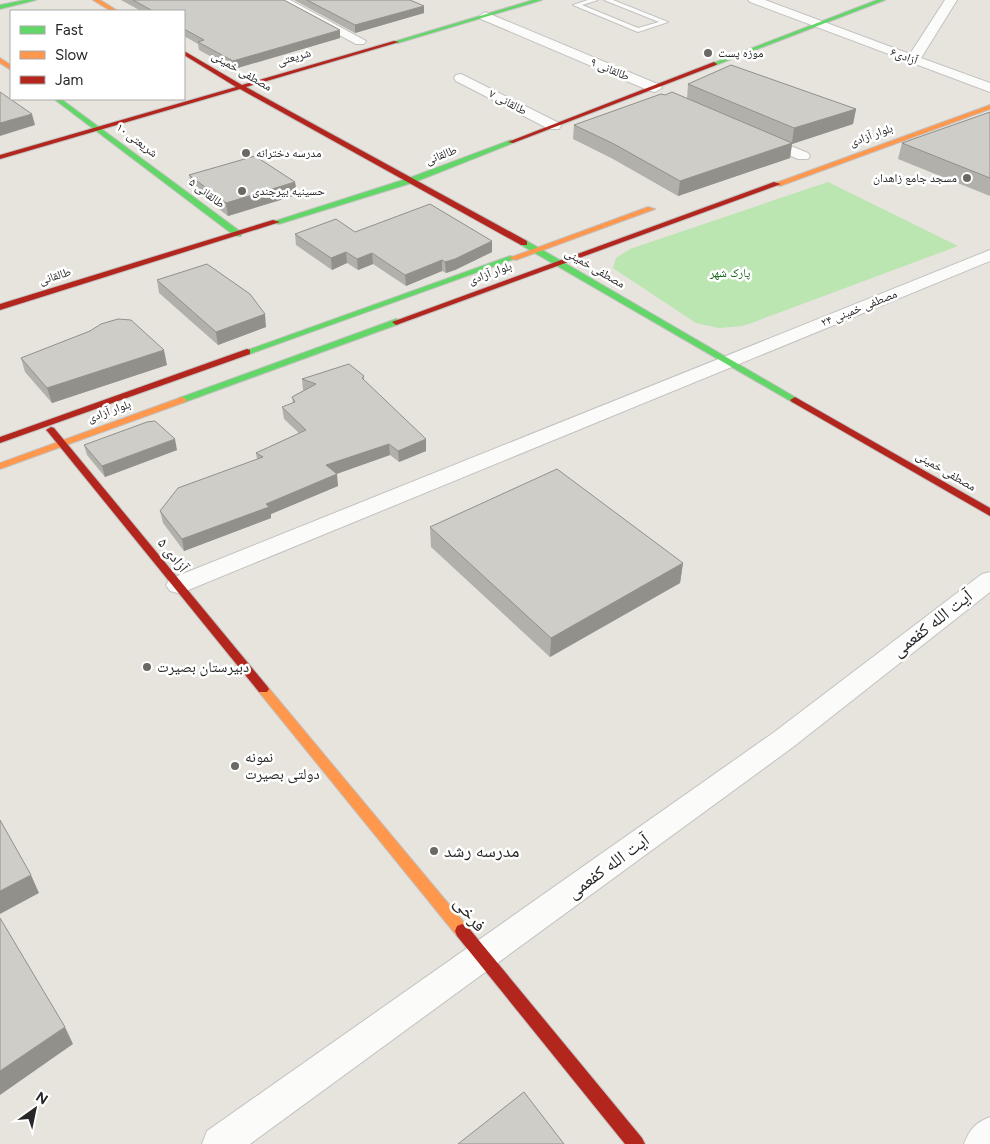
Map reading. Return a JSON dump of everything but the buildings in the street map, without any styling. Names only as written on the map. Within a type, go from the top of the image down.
[{"type":"main road","points":[[0,7],[33,0]]},
{"type":"main road","points":[[96,0],[113,10]]},
{"type":"main road","name":"شریعتی","points":[[210,84],[502,0]]},
{"type":"main road","name":"شریعتی","points":[[0,157],[539,0]]},
{"type":"main road","name":"طالقانی","points":[[0,307],[412,180],[882,0]]},
{"type":"main road","name":"مصطفی خمینی","points":[[185,53],[241,87],[536,249],[990,512]]},
{"type":"main road","points":[[971,96],[990,89]]},
{"type":"main road","name":"شریعتی ۱۰","points":[[59,100],[91,117],[99,128],[159,174]]},
{"type":"main road","name":"بلوار آزادی","points":[[0,466],[558,262],[990,107]]},
{"type":"main road","points":[[70,123],[91,117]]},
{"type":"main road","points":[[784,163],[807,155]]},
{"type":"main road","name":"طالقانی ۵","points":[[159,174],[238,234]]},
{"type":"main road","name":"بلوار آزادی","points":[[0,440],[664,204]]},
{"type":"main road","name":"آزادی ۵","points":[[46,423],[276,706]]},
{"type":"main road","name":"فرخی","points":[[276,706],[636,1144]]},
{"type":"street","points":[[281,0],[360,40]]},
{"type":"street","name":"آزادی۶","points":[[754,0],[990,89]]},
{"type":"street","points":[[913,60],[951,0]]},
{"type":"street","name":"طالقانی ۹","points":[[485,16],[565,50],[668,98]]},
{"type":"street","name":"طالقانی ۷","points":[[461,78],[554,126]]},
{"type":"street","points":[[749,133],[807,155]]},
{"type":"street","name":"مصطفی خمینی ۲۴","points":[[178,585],[990,255]]},
{"type":"street","name":"آیت الله کفعمی","points":[[220,1144],[783,740],[990,580]]},
{"type":"street","points":[[982,1144],[990,1135]]},
{"type":"lane","points":[[589,1],[576,5],[638,30],[665,22],[607,0]]},
{"type":"green space","name":"پارک شهر","points":[[828,182],[958,246],[743,326],[719,328],[696,323],[613,268],[616,258],[630,249]]},
{"type":"traffic: fast","points":[[0,7],[33,0]]},
{"type":"traffic: fast","points":[[396,42],[539,0]]},
{"type":"traffic: fast","points":[[714,64],[882,0]]},
{"type":"traffic: fast","points":[[58,100],[238,234]]},
{"type":"traffic: fast","points":[[276,222],[412,180],[511,142]]},
{"type":"traffic: fast","points":[[524,243],[795,400]]},
{"type":"traffic: fast","points":[[247,352],[513,258]]},
{"type":"traffic: fast","points":[[182,400],[396,322]]},
{"type":"traffic: slow","points":[[96,0],[113,10]]},
{"type":"traffic: slow","points":[[0,60],[10,67]]},
{"type":"traffic: slow","points":[[777,184],[990,107]]},
{"type":"traffic: slow","points":[[513,258],[651,209]]},
{"type":"traffic: slow","points":[[0,466],[182,400]]},
{"type":"traffic: slow","points":[[263,689],[462,931]]},
{"type":"traffic: jam","points":[[0,157],[396,42]]},
{"type":"traffic: jam","points":[[185,54],[241,87],[524,243]]},
{"type":"traffic: jam","points":[[511,142],[714,64]]},
{"type":"traffic: jam","points":[[396,322],[777,184]]},
{"type":"traffic: jam","points":[[0,307],[276,222]]},
{"type":"traffic: jam","points":[[0,440],[247,352]]},
{"type":"traffic: jam","points":[[795,400],[990,513]]},
{"type":"traffic: jam","points":[[51,430],[263,689]]},
{"type":"traffic: jam","points":[[462,931],[636,1144]]},
{"type":"place","name":"موزه پست","points":[[708,53]]},
{"type":"place","name":"مدرسه دخترانه","points":[[246,153]]},
{"type":"place","name":"مسجد جامع زاهدان","points":[[967,178]]},
{"type":"place","name":"حسینیه بیرجندی","points":[[242,191]]},
{"type":"place","name":"دبیرستان بصیرت","points":[[147,667]]},
{"type":"place","name":"نمونه دولتی بصیرت","points":[[235,766]]},
{"type":"place","name":"مدرسه رشد","points":[[434,851]]}]
